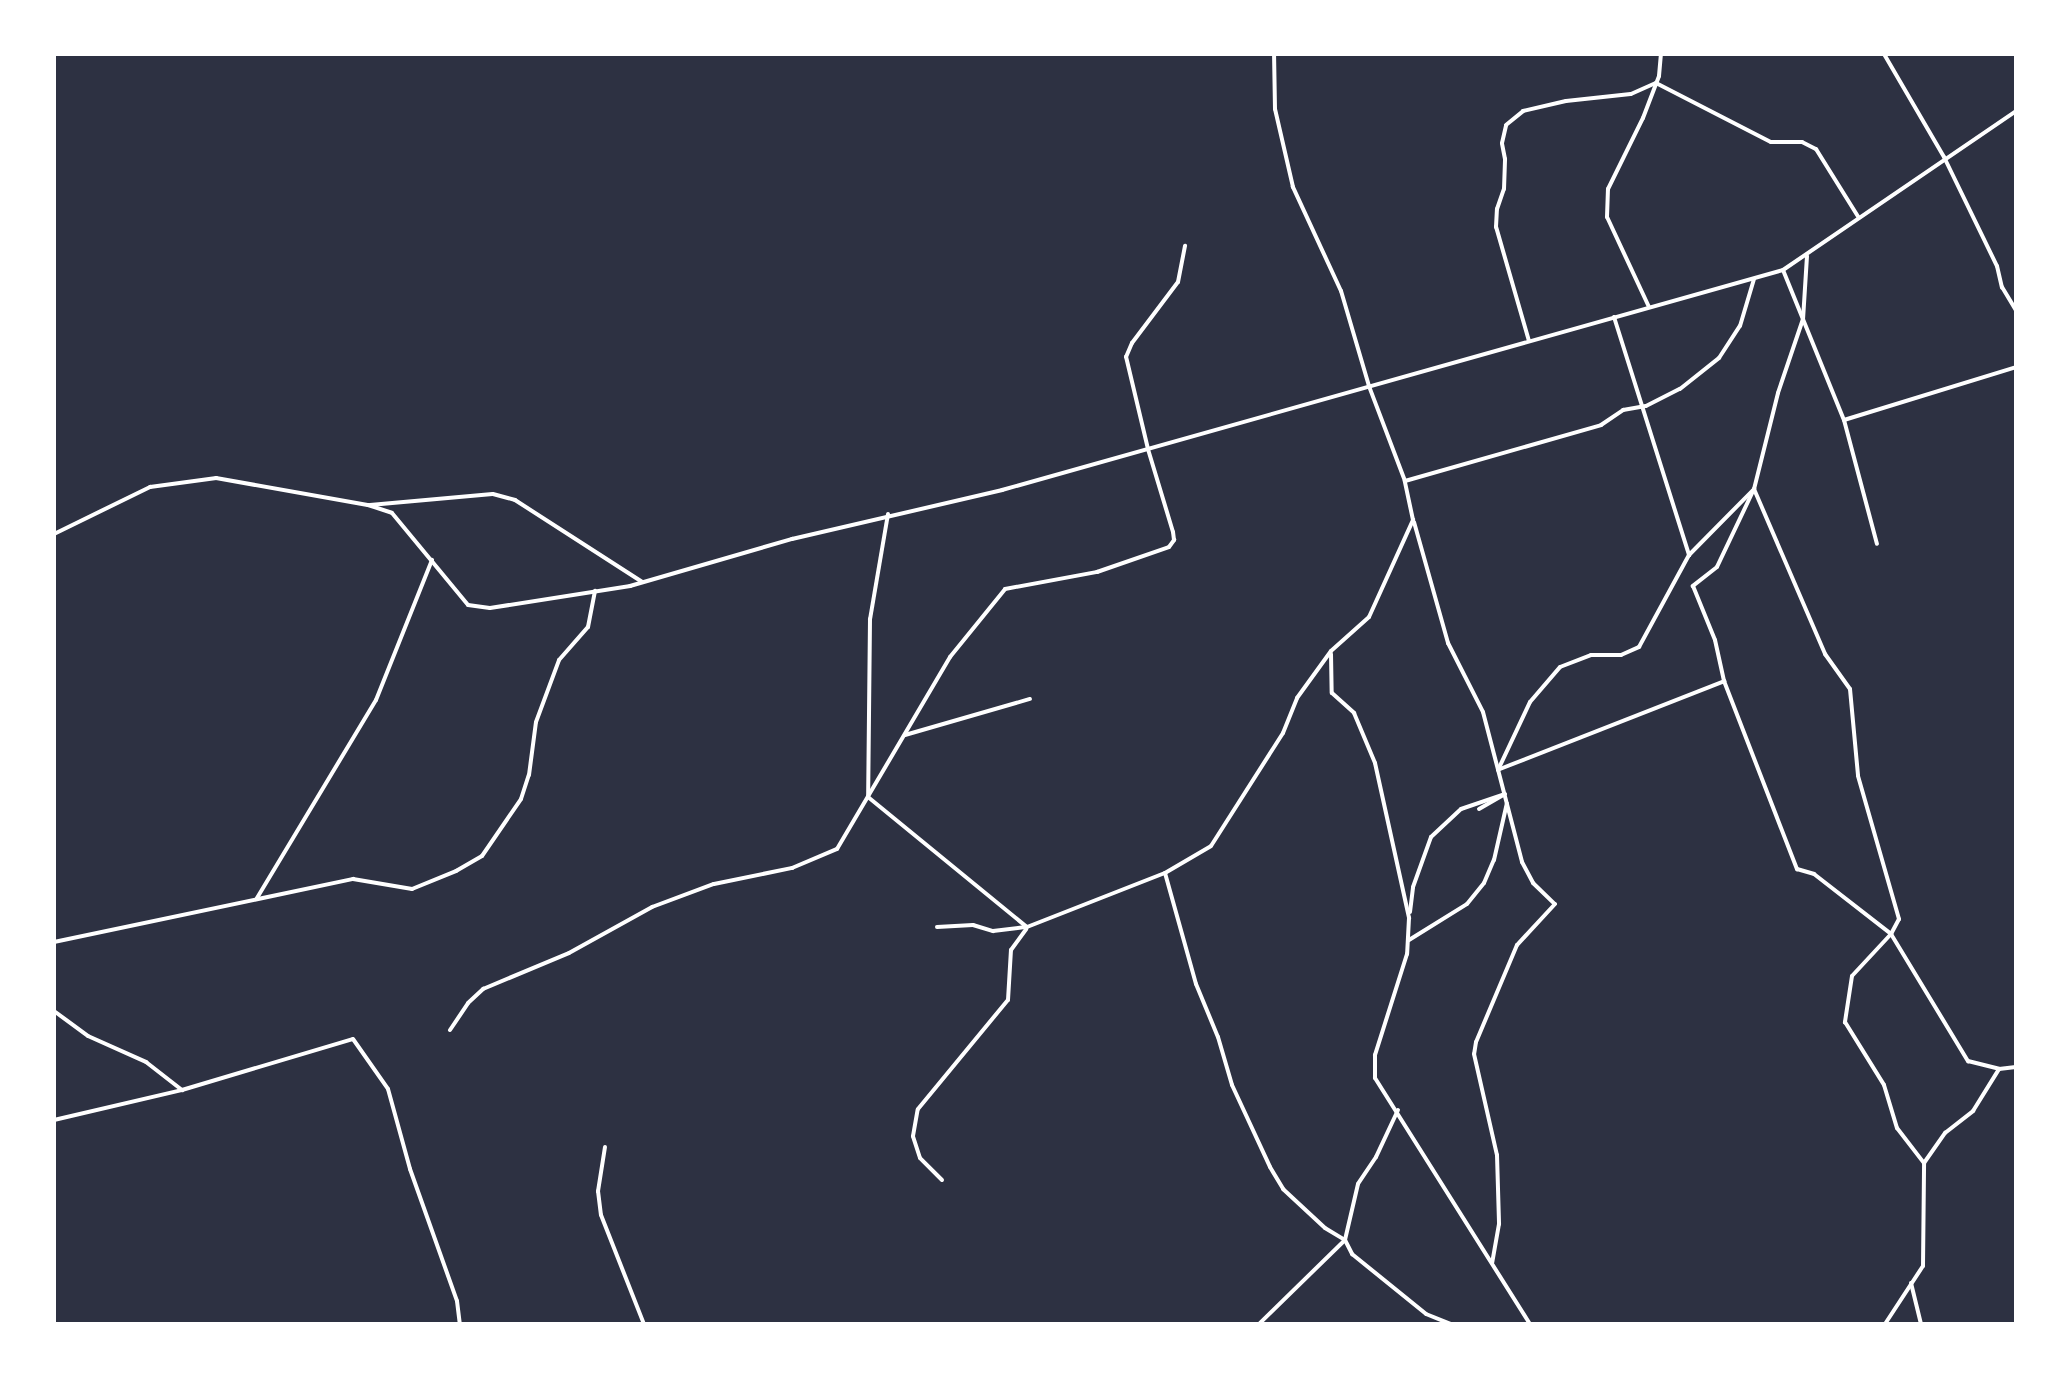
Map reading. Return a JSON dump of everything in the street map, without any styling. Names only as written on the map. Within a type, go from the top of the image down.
[{"type":"street","points":[[1274,54],[1275,109],[1293,187],[1341,291],[1369,386],[1405,481],[1448,643],[1483,712],[1522,862],[1533,883],[1555,904],[1517,945],[1476,1042],[1474,1054],[1497,1155],[1499,1224],[1492,1262]]},
{"type":"street","points":[[1649,307],[1607,217],[1608,189],[1656,83],[1661,54]]},
{"type":"street","points":[[1884,54],[1944,157],[1997,266],[2002,287],[2016,310]]},
{"type":"street","points":[[1529,341],[1496,227],[1497,209],[1504,189],[1502,143],[1506,125],[1523,111],[1566,101],[1631,94],[1656,83]]},
{"type":"street","points":[[1656,83],[1771,142],[1802,142],[1816,149],[1859,218]]},
{"type":"street","points":[[54,534],[150,487],[216,478],[368,505],[392,513],[468,605],[490,608],[642,582],[709,560],[888,514],[1002,490],[1783,270],[1944,157],[2016,111]]},
{"type":"street","points":[[450,1030],[468,1003],[483,989],[569,953],[652,907],[714,884],[792,868],[837,849],[963,638],[1005,589],[1097,572],[1169,547],[1174,540],[1173,532],[1148,449],[1126,357],[1132,343],[1178,282],[1185,246]]},
{"type":"street","points":[[1807,256],[1803,319],[1778,393],[1754,489],[1717,567],[1693,586],[1715,640],[1724,681],[1797,869],[1814,874],[1891,934],[1968,1061],[1999,1069],[2016,1067]]},
{"type":"street","points":[[1783,270],[1844,420],[1877,544]]},
{"type":"street","points":[[1405,481],[1601,425],[1623,410],[1642,407],[1680,389],[1719,358],[1740,326],[1754,279]]},
{"type":"street","points":[[1614,317],[1689,555]]},
{"type":"street","points":[[1844,420],[2016,367]]},
{"type":"street","points":[[1498,770],[1530,702],[1560,667],[1591,655],[1621,655],[1639,647],[1689,555],[1754,489]]},
{"type":"street","points":[[1754,489],[1825,654],[1850,689],[1858,776],[1899,919],[1891,934],[1852,976],[1845,1022],[1884,1085],[1897,1128],[1924,1163]]},
{"type":"street","points":[[368,505],[493,494],[515,500],[642,582]]},
{"type":"street","points":[[868,797],[870,619],[888,514]]},
{"type":"street","points":[[937,927],[973,925],[993,931],[1027,927],[1165,873],[1211,846],[1283,733],[1297,698],[1331,651],[1369,617],[1413,520]]},
{"type":"street","points":[[257,898],[376,700],[432,560]]},
{"type":"street","points":[[54,942],[353,879],[401,890],[412,889],[456,871],[482,856],[521,799],[529,775],[536,722],[559,660],[588,627],[595,591]]},
{"type":"street","points":[[1331,651],[1332,693],[1354,713],[1375,763],[1409,918]]},
{"type":"street","points":[[1498,770],[1724,681]]},
{"type":"street","points":[[905,735],[1030,699]]},
{"type":"street","points":[[1505,794],[1461,809],[1431,837],[1413,887],[1408,941],[1374,1069],[1375,1078],[1398,1110],[1530,1324]]},
{"type":"street","points":[[1479,809],[1505,794]]},
{"type":"street","points":[[868,797],[1027,927]]},
{"type":"street","points":[[1408,941],[1467,904],[1484,883],[1494,860],[1507,800]]},
{"type":"street","points":[[1165,873],[1196,984],[1232,1085],[1283,1189],[1325,1228],[1345,1240],[1352,1254],[1426,1314],[1451,1324]]},
{"type":"street","points":[[942,1180],[920,1158],[913,1136],[918,1109],[1008,1000],[1011,950],[1027,927]]},
{"type":"street","points":[[54,1011],[88,1036],[146,1062],[182,1090]]},
{"type":"street","points":[[54,1120],[182,1090],[353,1039],[388,1089],[410,1169],[457,1301],[460,1324]]},
{"type":"street","points":[[1885,1324],[1923,1266],[1924,1163],[1945,1133],[1973,1111],[1999,1069]]},
{"type":"street","points":[[1259,1324],[1345,1240],[1358,1184],[1376,1157],[1398,1110]]},
{"type":"street","points":[[605,1147],[598,1191],[601,1215],[644,1324]]},
{"type":"street","points":[[1911,1283],[1921,1324]]}]
